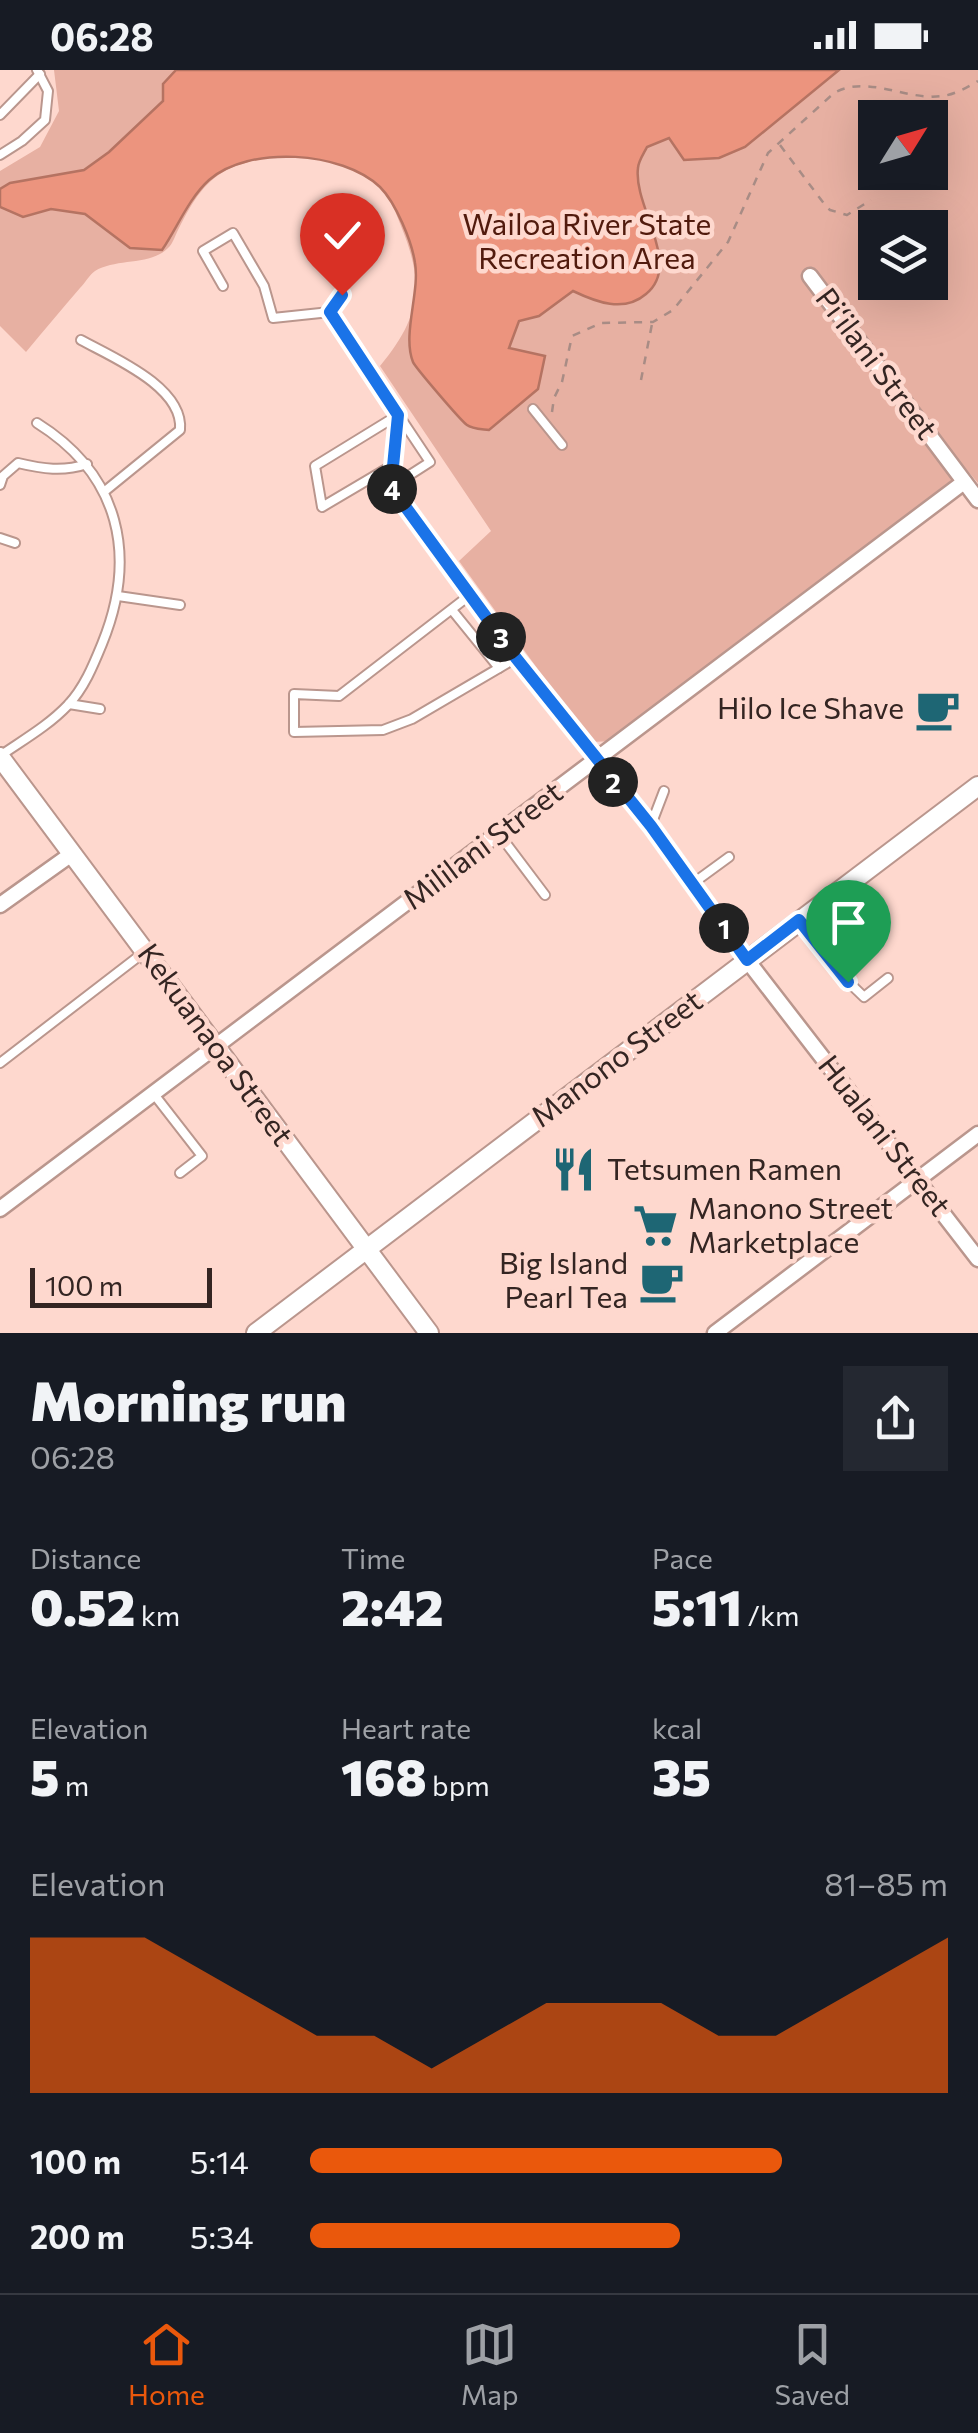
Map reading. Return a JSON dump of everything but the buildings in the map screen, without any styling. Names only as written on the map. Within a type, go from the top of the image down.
[{"type":"street","name":"Pi‘ilani Street","points":[[810,276],[978,500]]},
{"type":"street","name":"Mililani Street","points":[[0,1209],[964,482]]},
{"type":"street","name":"Hualani Street","points":[[391,487],[516,658],[651,826],[747,960],[978,1259]]},
{"type":"street","name":"Kekuanaoa Street","points":[[0,757],[429,1333]]},
{"type":"street","name":"Manono Street","points":[[256,1333],[978,786]]},
{"type":"street","points":[[0,905],[72,852]]},
{"type":"street","points":[[715,1333],[978,1134]]},
{"type":"lane","points":[[0,115],[39,72],[48,90],[45,120],[0,154]]},
{"type":"lane","points":[[223,286],[203,251],[233,233],[264,286],[273,318],[330,312],[342,295]]},
{"type":"lane","points":[[330,312],[430,462],[391,487]]},
{"type":"lane","points":[[81,340],[146,374],[165,395],[181,423],[180,430],[105,490]]},
{"type":"lane","points":[[534,410],[562,445]]},
{"type":"lane","points":[[393,466],[322,507],[315,466],[398,415]]},
{"type":"lane","points":[[391,487],[398,415]]},
{"type":"lane","points":[[0,757],[45,726],[68,704],[92,668],[118,596],[121,553],[105,490],[87,464],[38,422]]},
{"type":"lane","points":[[0,485],[3,476],[18,463],[47,470],[70,470],[87,464]]},
{"type":"lane","points":[[0,538],[15,543]]},
{"type":"lane","points":[[118,596],[180,605]]},
{"type":"lane","points":[[470,596],[340,696],[294,694],[294,732],[384,730],[516,658]]},
{"type":"lane","points":[[452,610],[499,668]]},
{"type":"lane","points":[[68,704],[100,709]]},
{"type":"lane","points":[[651,826],[664,791]]},
{"type":"lane","points":[[499,834],[545,895]]},
{"type":"lane","points":[[691,884],[728,857]]},
{"type":"lane","points":[[799,920],[832,964],[864,997],[888,978]]},
{"type":"lane","points":[[812,939],[834,922],[854,947],[832,964]]},
{"type":"lane","points":[[0,1063],[146,951]]},
{"type":"lane","points":[[153,1093],[202,1156],[180,1172]]},
{"type":"path","points":[[552,412],[572,336],[601,322],[653,322],[673,310],[728,242],[768,153],[834,93],[844,87],[862,86],[945,96],[978,81]]},
{"type":"path","points":[[779,144],[830,210],[847,215],[872,200]]},
{"type":"path","points":[[641,380],[653,322]]},
{"type":"green space","name":"Wailoa River State Recreation Area","points":[[54,70],[978,70],[978,483],[966,469],[614,741],[591,742],[459,561],[491,531],[380,366],[411,315],[416,283],[409,247],[395,210],[382,190],[346,167],[308,158],[270,158],[233,167],[201,192],[168,248],[152,257],[95,271],[26,352],[0,326],[0,171],[40,147],[59,111]]},
{"type":"shaded area","points":[[176,70],[839,70],[745,147],[719,158],[684,160],[669,138],[647,147],[638,166],[638,183],[658,251],[660,267],[656,282],[646,294],[629,303],[600,302],[573,291],[539,316],[519,321],[509,348],[545,356],[538,389],[489,430],[467,425],[413,362],[409,339],[416,274],[413,254],[392,203],[380,187],[363,175],[320,160],[271,157],[247,161],[209,180],[195,195],[162,250],[130,248],[85,214],[51,209],[23,217],[0,207],[0,189],[10,183],[84,170],[109,152],[163,101],[163,84]]},
{"type":"place","name":"Hilo Ice Shave","points":[[937,709]]},
{"type":"place","name":"Tetsumen Ramen","points":[[574,1170]]},
{"type":"place","name":"Manono Street Marketplace","points":[[655,1226]]},
{"type":"place","name":"Big Island Pearl Tea","points":[[661,1281]]},
{"type":"route","points":[[342,295],[330,312],[398,415],[391,487],[516,658],[651,826],[747,960],[799,920],[848,982]]}]
